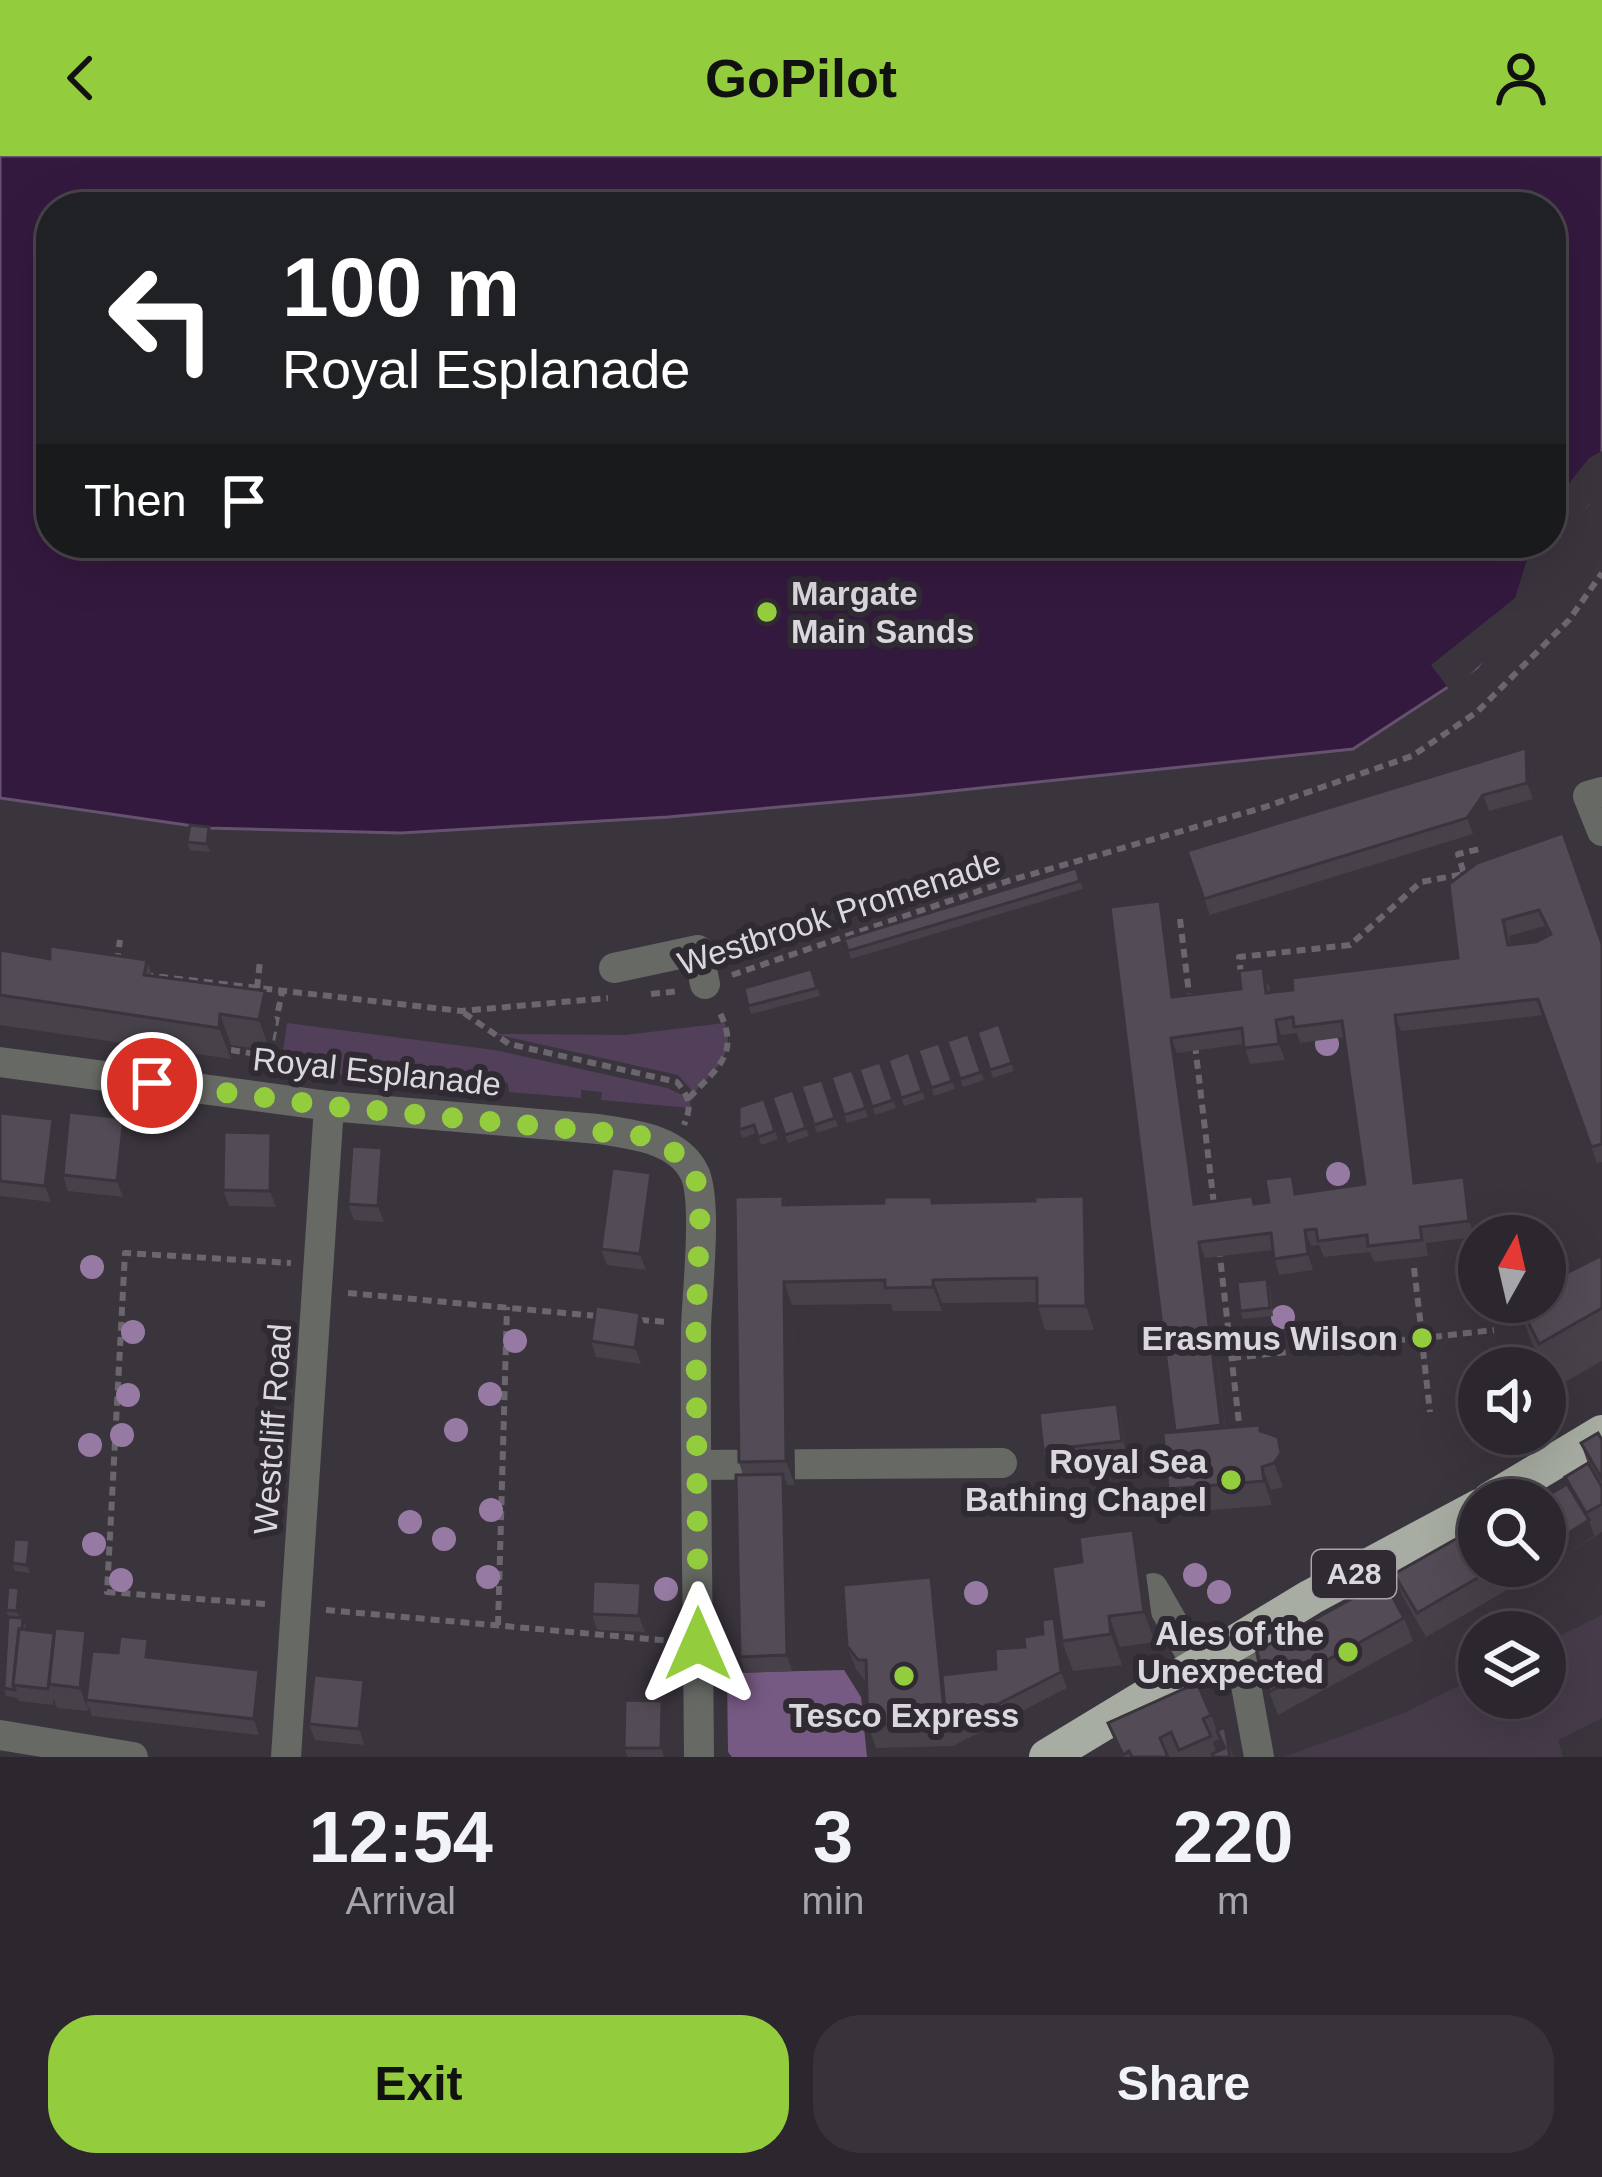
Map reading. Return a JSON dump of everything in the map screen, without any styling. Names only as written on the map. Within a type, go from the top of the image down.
[{"type":"highway","points":[[1525,1479],[1602,1433]]},
{"type":"highway","name":"A28","points":[[1047,1757],[1086,1747],[1238,1641],[1458,1519]]},
{"type":"street","points":[[1595,794],[1602,831]]},
{"type":"street","points":[[615,982],[698,950],[705,984]]},
{"type":"street","name":"Royal Esplanade","points":[[0,1062],[329,1106],[598,1130],[642,1136],[672,1150]]},
{"type":"street","name":"Westcliff Road","points":[[286,1757],[329,1106]]},
{"type":"street","points":[[672,1150],[695,1173],[700,1211],[696,1325],[699,1757]]},
{"type":"street","points":[[698,1466],[1002,1463]]},
{"type":"street","points":[[1153,1588],[1198,1667]]},
{"type":"street","points":[[1238,1641],[1259,1757]]},
{"type":"street","points":[[0,1735],[133,1757]]},
{"type":"path","name":"Westbrook Promenade","points":[[639,995],[684,991],[1008,881],[1265,807],[1412,756],[1477,712],[1569,620],[1602,573]]},
{"type":"path","points":[[1241,977],[1239,957],[1350,945],[1421,882],[1464,874],[1458,854],[1480,849]]},
{"type":"path","points":[[1180,919],[1190,1001],[1208,1000]]},
{"type":"path","points":[[116,971],[120,940]]},
{"type":"path","points":[[257,988],[260,961]]},
{"type":"path","points":[[139,974],[461,1011],[615,982]]},
{"type":"path","points":[[268,1056],[231,1050],[232,1045],[270,1051],[282,991]]},
{"type":"path","points":[[461,1011],[509,1044],[677,1082],[691,1108],[672,1150]]},
{"type":"path","points":[[1193,1025],[1215,1216]]},
{"type":"path","points":[[689,1098],[727,1057],[729,1030]]},
{"type":"path","points":[[1218,1239],[1240,1435]]},
{"type":"path","points":[[602,1316],[507,1307],[125,1252],[107,1592],[698,1644]]},
{"type":"path","points":[[1414,1268],[1421,1327]]},
{"type":"path","points":[[498,1625],[507,1307]]},
{"type":"path","points":[[626,1318],[696,1325]]},
{"type":"path","points":[[1421,1327],[1433,1336],[1431,1345],[1423,1349],[1411,1339],[1421,1327]]},
{"type":"path","points":[[1433,1336],[1494,1330]]},
{"type":"path","points":[[1232,1358],[1411,1339]]},
{"type":"path","points":[[1423,1349],[1430,1412]]},
{"type":"shaded area","name":"Margate Main Sands","points":[[0,156],[1602,156],[1602,470],[1586,477],[1589,502],[1566,536],[1566,192],[36,192],[36,558],[1551,558],[1477,668],[1353,749],[668,817],[401,833],[207,828],[0,798]]},
{"type":"shaded area","points":[[287,1023],[494,1050],[667,1088],[689,1098],[691,1108],[601,1100],[602,1092],[581,1090],[581,1098],[509,1092],[508,1083],[484,1080],[483,1090],[410,1084],[411,1073],[392,1070],[392,1082],[321,1072],[322,1063],[296,1060],[294,1068],[281,1066]]},
{"type":"shaded area","points":[[725,1023],[725,1053],[694,1093],[678,1075],[494,1034],[625,1035]]},
{"type":"shaded area","points":[[1602,1615],[1602,1718],[1558,1740],[1563,1757],[1284,1757],[1404,1713],[1458,1686],[1458,1719],[1566,1719],[1566,1633]]},
{"type":"shaded area","points":[[844,1670],[861,1697],[867,1757],[732,1757],[728,1752],[727,1673]]},
{"type":"pier","points":[[1602,451],[1602,477],[1593,481],[1595,500],[1588,505],[1566,552],[1566,487],[1589,458]]},
{"type":"pier","points":[[1527,558],[1563,558],[1540,608],[1451,692],[1431,665],[1515,598]]},
{"type":"building","points":[[1526,748],[1527,783],[1483,795],[1467,818],[1204,899],[1187,851]]},
{"type":"building","points":[[190,825],[209,827],[207,844],[187,842]]},
{"type":"building","points":[[1563,833],[1602,944],[1602,1144],[1591,1147],[1538,999],[1395,1015],[1414,1183],[1464,1177],[1468,1215],[1458,1215],[1458,1222],[1420,1227],[1422,1240],[1368,1246],[1367,1235],[1318,1241],[1316,1229],[1305,1230],[1308,1254],[1274,1259],[1271,1233],[1199,1242],[1221,1425],[1175,1431],[1110,907],[1160,901],[1172,997],[1241,989],[1239,971],[1263,968],[1266,993],[1293,990],[1292,978],[1458,958],[1449,884],[1477,863]],"holes":[[[1539,910],[1551,934],[1536,942],[1508,945],[1503,920]],[[1293,1017],[1294,1027],[1342,1021],[1365,1184],[1295,1194],[1292,1176],[1265,1179],[1269,1202],[1254,1204],[1252,1196],[1194,1204],[1171,1038],[1242,1028],[1244,1048],[1279,1044],[1276,1020]]]},
{"type":"building","points":[[1076,868],[1080,881],[848,951],[844,939]]},
{"type":"building","points":[[50,946],[147,960],[144,975],[265,991],[259,1020],[220,1014],[219,1028],[0,995],[0,950],[50,959]]},
{"type":"building","points":[[811,969],[817,988],[748,1006],[744,988]]},
{"type":"building","points":[[999,1024],[1012,1063],[990,1070],[977,1032]]},
{"type":"building","points":[[968,1034],[981,1072],[960,1079],[947,1041]]},
{"type":"building","points":[[939,1043],[952,1081],[931,1088],[918,1050]]},
{"type":"building","points":[[909,1052],[922,1091],[901,1098],[888,1060]]},
{"type":"building","points":[[880,1062],[893,1100],[872,1107],[859,1069]]},
{"type":"building","points":[[852,1070],[866,1108],[844,1115],[831,1077]]},
{"type":"building","points":[[822,1080],[835,1118],[814,1125],[801,1086]]},
{"type":"building","points":[[793,1090],[806,1128],[785,1135],[772,1097]]},
{"type":"building","points":[[764,1099],[775,1131],[758,1137],[754,1125],[739,1130],[739,1107]]},
{"type":"building","points":[[69,1112],[124,1118],[117,1181],[63,1175]]},
{"type":"building","points":[[0,1113],[53,1119],[45,1186],[0,1181]]},
{"type":"building","points":[[224,1132],[271,1133],[270,1191],[223,1190]]},
{"type":"building","points":[[352,1146],[382,1148],[378,1206],[348,1204]]},
{"type":"building","points":[[612,1168],[651,1173],[640,1254],[601,1249]]},
{"type":"building","points":[[783,1196],[783,1205],[884,1203],[884,1197],[932,1197],[932,1203],[1084,1196],[1086,1306],[1037,1306],[1037,1278],[933,1280],[933,1287],[885,1288],[885,1280],[784,1282],[786,1461],[739,1462],[735,1197]]},
{"type":"building","points":[[1602,1255],[1602,1308],[1539,1344],[1528,1323],[1566,1323],[1566,1273]]},
{"type":"building","points":[[1267,1279],[1270,1308],[1240,1311],[1237,1282]]},
{"type":"building","points":[[596,1306],[640,1313],[635,1348],[591,1341]]},
{"type":"building","points":[[1117,1404],[1122,1441],[1043,1450],[1039,1413]]},
{"type":"building","points":[[1260,1425],[1260,1431],[1278,1437],[1281,1453],[1274,1463],[1262,1467],[1264,1481],[1168,1489],[1163,1433]]},
{"type":"building","points":[[1598,1433],[1602,1440],[1602,1479],[1581,1443]]},
{"type":"building","points":[[1588,1463],[1602,1487],[1602,1504],[1586,1513],[1565,1477]]},
{"type":"building","points":[[783,1474],[787,1655],[740,1657],[736,1475]]},
{"type":"building","points":[[1566,1485],[1589,1520],[1566,1535]]},
{"type":"building","points":[[1133,1530],[1144,1612],[1109,1616],[1111,1634],[1062,1641],[1052,1567],[1082,1562],[1079,1537]]},
{"type":"building","points":[[1458,1538],[1458,1587],[1462,1587],[1417,1613],[1394,1574]]},
{"type":"building","points":[[14,1539],[30,1540],[27,1565],[12,1563]]},
{"type":"building","name":"Tesco Express","points":[[931,1577],[945,1722],[868,1725],[866,1660],[858,1660],[847,1646],[843,1585]]},
{"type":"building","points":[[593,1581],[641,1583],[639,1616],[592,1614]]},
{"type":"building","points":[[1384,1581],[1404,1618],[1269,1692],[1257,1651]]},
{"type":"building","points":[[8,1587],[19,1588],[17,1611],[6,1610]]},
{"type":"building","points":[[8,1617],[23,1618],[15,1690],[4,1688]]},
{"type":"building","points":[[1054,1618],[1061,1672],[947,1730],[942,1675],[996,1669],[995,1649],[1025,1647],[1024,1637],[1043,1634],[1042,1620]]},
{"type":"building","points":[[55,1628],[86,1631],[80,1688],[49,1684]]},
{"type":"building","points":[[19,1629],[54,1633],[48,1689],[13,1685]]},
{"type":"building","points":[[120,1636],[148,1639],[146,1657],[259,1670],[254,1719],[86,1700],[92,1651],[118,1653]]},
{"type":"building","points":[[314,1675],[364,1680],[359,1729],[309,1724]]},
{"type":"building","points":[[1197,1683],[1211,1715],[1203,1719],[1211,1736],[1179,1750],[1171,1732],[1160,1738],[1168,1757],[1132,1757],[1129,1751],[1123,1755],[1108,1723]]},
{"type":"building","points":[[625,1700],[662,1701],[661,1748],[624,1748]]},
{"type":"building","points":[[1225,1727],[1230,1757],[1213,1757],[1225,1748],[1217,1731]]},
{"type":"place","name":"Margate Main Sands","points":[[767,612]]},
{"type":"place","name":"Erasmus Wilson","points":[[1422,1338]]},
{"type":"place","name":"Royal Sea Bathing Chapel","points":[[1231,1480]]},
{"type":"place","name":"Ales of the Unexpected","points":[[1348,1652]]},
{"type":"place","name":"Tesco Express","points":[[904,1676]]},
{"type":"route","points":[[152,1083],[329,1106],[642,1136],[672,1150],[695,1173],[700,1211],[698,1644]]}]
